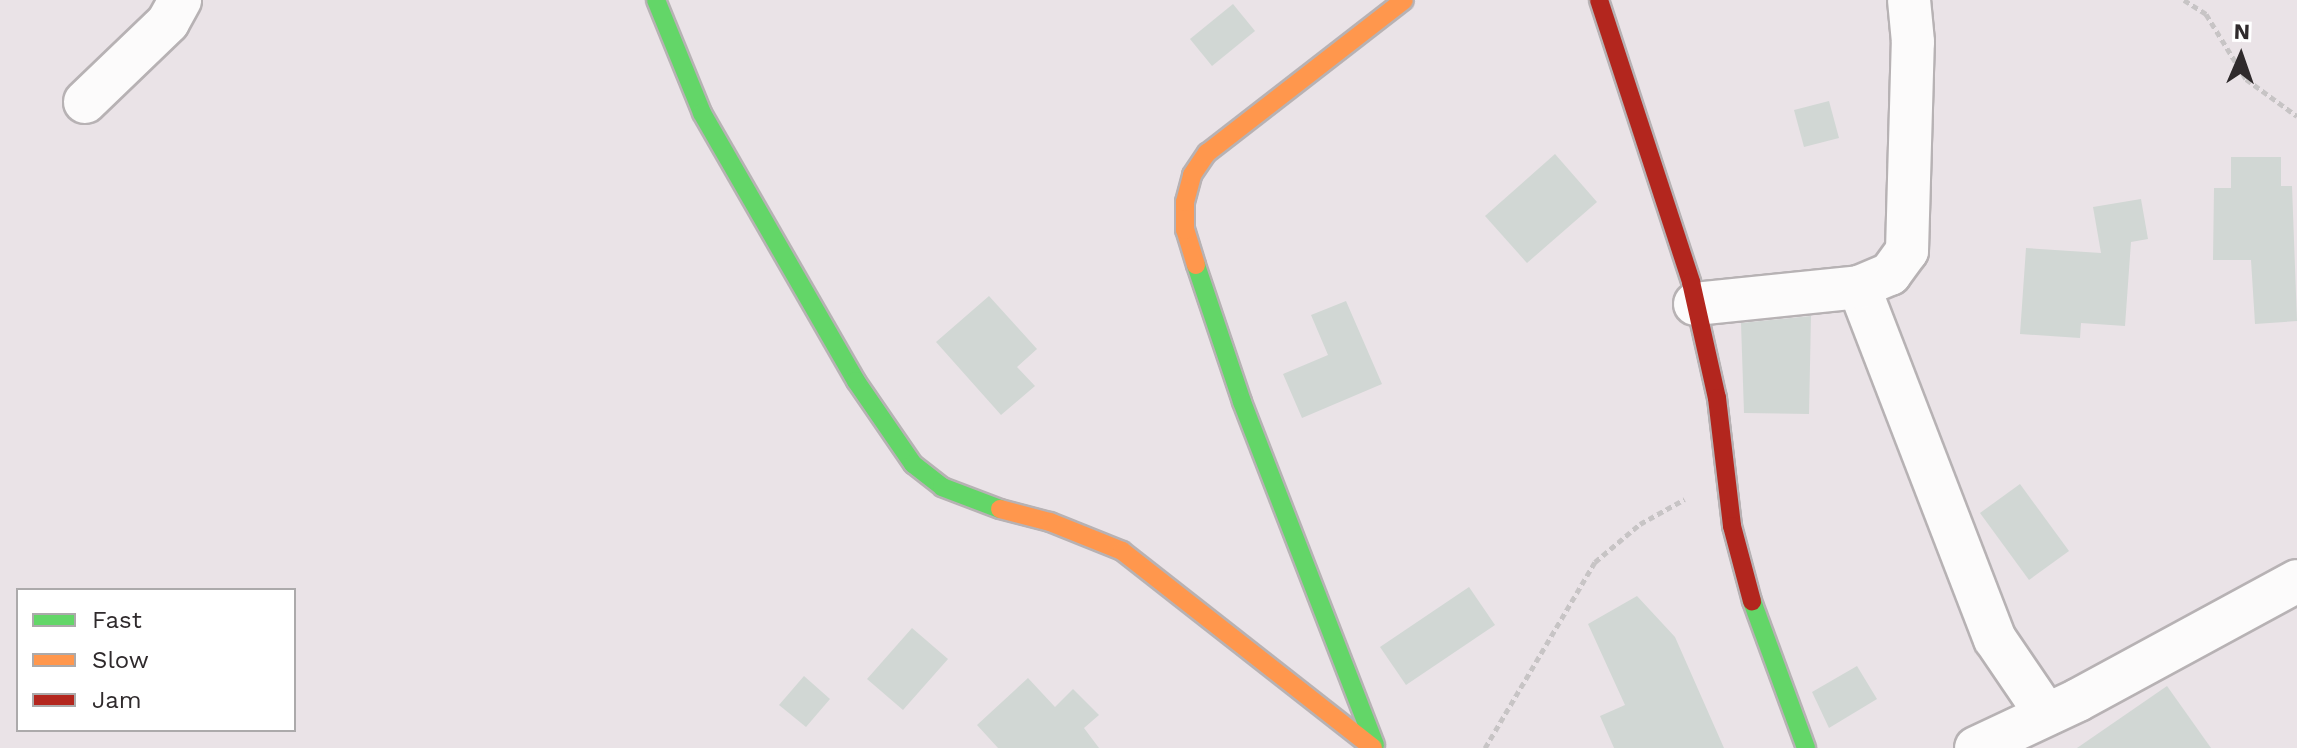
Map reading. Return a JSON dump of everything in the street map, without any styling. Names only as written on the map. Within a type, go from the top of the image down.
[{"type":"street","points":[[85,102],[168,22],[180,0]]},
{"type":"street","points":[[656,0],[702,113],[856,381],[913,464],[942,487],[983,505],[1050,522],[1122,551],[1161,577],[1374,748]]},
{"type":"street","points":[[1374,748],[1242,402],[1185,230],[1185,202],[1192,175],[1207,153],[1404,0]]},
{"type":"street","points":[[1599,0],[1695,304],[1717,398],[1725,477],[1748,591],[1806,748]]},
{"type":"street","points":[[1695,304],[1859,287],[1890,274],[1907,251],[1913,42],[1909,0]]},
{"type":"street","points":[[1859,287],[1995,639],[2046,714]]},
{"type":"street","points":[[1976,748],[2297,581]]},
{"type":"path","points":[[2184,0],[2206,14],[2246,79],[2297,116]]},
{"type":"path","points":[[1485,748],[1595,562],[1640,524],[1725,477]]},
{"type":"building","points":[[1233,4],[1255,31],[1212,66],[1190,39]]},
{"type":"building","points":[[1829,101],[1839,138],[1804,147],[1794,110]]},
{"type":"building","points":[[1555,154],[1597,202],[1527,263],[1485,216]]},
{"type":"building","points":[[2231,157],[2281,157],[2281,186],[2292,186],[2297,321],[2255,324],[2251,260],[2213,260],[2214,188],[2231,188]]},
{"type":"building","points":[[2141,199],[2148,239],[2131,242],[2125,326],[2081,323],[2080,338],[2020,334],[2026,248],[2101,253],[2093,207]]},
{"type":"building","points":[[989,296],[1037,349],[1017,367],[1035,386],[1001,415],[936,342]]},
{"type":"building","points":[[1346,301],[1382,384],[1302,418],[1283,374],[1328,355],[1311,315]]},
{"type":"building","points":[[1811,316],[1809,414],[1744,413],[1741,323]]},
{"type":"building","points":[[2020,484],[2069,551],[2029,580],[1980,513]]},
{"type":"building","points":[[1469,587],[1495,625],[1406,685],[1380,647]]},
{"type":"building","points":[[1637,596],[1675,637],[1724,748],[1614,748],[1600,716],[1625,705],[1588,624]]},
{"type":"building","points":[[912,628],[948,659],[903,710],[867,679]]},
{"type":"building","points":[[1857,666],[1877,699],[1829,728],[1812,692]]},
{"type":"building","points":[[804,676],[830,699],[806,727],[779,705]]},
{"type":"building","points":[[1028,678],[1055,707],[1073,689],[1099,715],[1084,728],[1099,748],[998,748],[977,725]]},
{"type":"building","points":[[2167,686],[2211,748],[2077,748]]},
{"type":"traffic: fast","points":[[656,0],[702,113],[856,381],[913,464],[942,487],[1000,509]]},
{"type":"traffic: fast","points":[[1196,265],[1242,402],[1375,745]]},
{"type":"traffic: fast","points":[[1752,601],[1806,748]]},
{"type":"traffic: slow","points":[[1196,265],[1185,230],[1185,202],[1192,175],[1207,153],[1404,0]]},
{"type":"traffic: slow","points":[[1000,509],[1050,522],[1122,551],[1373,748]]},
{"type":"traffic: jam","points":[[1599,0],[1691,282],[1717,398],[1732,526],[1752,601]]}]
